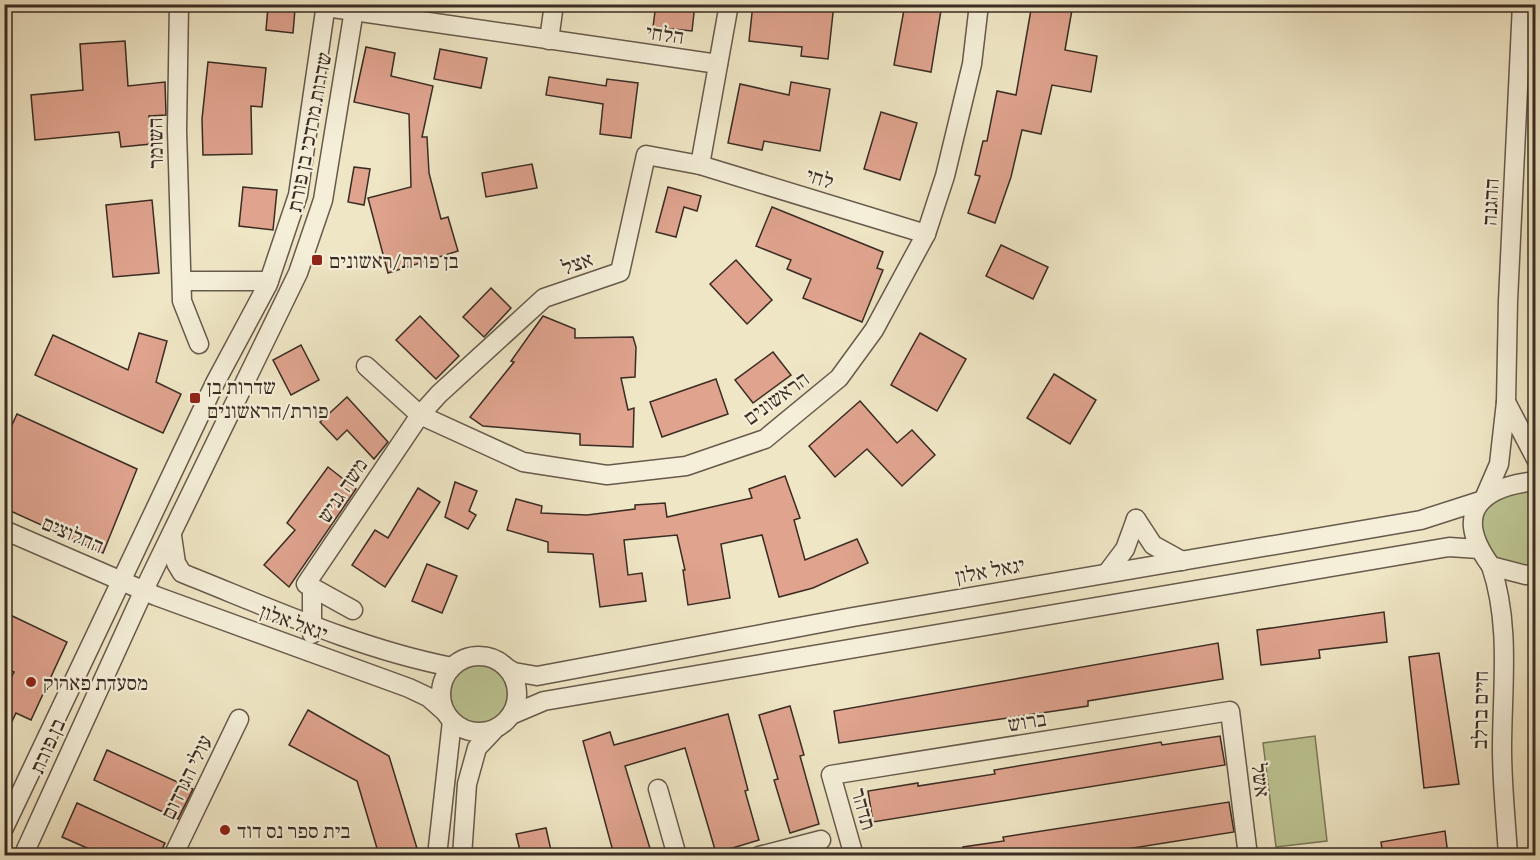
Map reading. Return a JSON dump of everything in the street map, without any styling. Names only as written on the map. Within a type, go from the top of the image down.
[{"type":"street","name":"השומר","points":[[179,4],[177,129],[182,301],[199,344]]},
{"type":"street","points":[[549,40],[554,4]]},
{"type":"street","points":[[700,165],[729,4]]},
{"type":"street","name":"הראשונים","points":[[366,366],[420,415],[523,462],[607,475],[686,466],[765,439],[839,378],[874,330],[926,234],[945,176],[972,64],[979,4]]},
{"type":"street","name":"ההגנה","points":[[1479,549],[1474,525],[1483,498],[1499,464],[1506,402],[1522,4]]},
{"type":"street","name":"הלחי","points":[[326,6],[355,8],[549,40],[718,64]]},
{"type":"street","name":"שדרות מרדכי בן פורת","points":[[4,828],[215,383],[270,280],[298,195],[326,6]]},
{"type":"street","name":"שדרות מרדכי בן פורת","points":[[144,590],[298,273],[323,200],[355,8]]},
{"type":"street","name":"אצל","points":[[420,415],[439,394],[544,298],[621,272],[646,155],[700,165]]},
{"type":"street","name":"לחי","points":[[700,165],[926,234]]},
{"type":"street","points":[[182,281],[270,280]]},
{"type":"street","name":"ההגנה","points":[[1506,402],[1536,459]]},
{"type":"street","name":"משה גניש","points":[[314,654],[311,625],[312,588],[306,584],[420,415]]},
{"type":"street","name":"יגאל אלון","points":[[507,668],[514,672],[537,676],[1107,573],[1421,520],[1483,498],[1513,484],[1536,481]]},
{"type":"street","points":[[1107,573],[1125,549],[1136,519],[1153,545],[1182,561]]},
{"type":"street","name":"החלוצים","points":[[4,530],[123,579]]},
{"type":"street","name":"יגאל אלון","points":[[172,536],[176,563],[182,573],[311,625],[422,661],[452,668]]},
{"type":"street","points":[[462,855],[467,784],[477,748],[511,715],[544,701],[1449,547],[1479,549]]},
{"type":"street","name":"חיים ברלב","points":[[1479,549],[1491,566],[1501,595],[1504,633],[1502,752],[1508,855]]},
{"type":"street","points":[[1491,566],[1517,573],[1536,573]]},
{"type":"street","name":"יגאל אלון","points":[[123,579],[144,590],[422,693],[448,717]]},
{"type":"street","points":[[312,588],[353,610]]},
{"type":"street","name":"בן פורת","points":[[23,855],[144,590]]},
{"type":"street","points":[[437,855],[448,717],[441,689],[452,668],[473,657],[497,661],[507,668],[516,687],[516,702],[511,715]]},
{"type":"street","name":"ברוש","points":[[831,775],[1230,711]]},
{"type":"street","name":"אשל","points":[[1230,711],[1248,855]]},
{"type":"street","points":[[448,717],[471,732],[494,730]]},
{"type":"street","name":"עולי הגרדום","points":[[173,855],[239,718]]},
{"type":"street","name":"תדהר","points":[[831,775],[854,855]]},
{"type":"street","points":[[658,789],[676,855]]},
{"type":"street","points":[[759,855],[821,840]]},
{"type":"green space","points":[[1535,484],[1535,571],[1493,565],[1477,537],[1483,502]]},
{"type":"green space","points":[[479,663],[496,668],[501,672],[505,677],[510,694],[505,711],[501,716],[496,720],[479,725],[462,720],[457,716],[453,711],[448,694],[453,677],[457,672],[462,668]]},
{"type":"green space","points":[[1315,736],[1327,841],[1276,847],[1263,743]]},
{"type":"building","points":[[656,4],[695,4],[692,31],[653,27]]},
{"type":"building","points":[[753,4],[834,4],[828,59],[801,56],[802,47],[749,41]]},
{"type":"building","points":[[905,4],[942,4],[931,72],[894,65]]},
{"type":"building","points":[[1032,4],[1073,4],[1065,50],[1097,56],[1091,92],[1052,85],[1041,134],[1022,130],[1011,177],[995,223],[968,213],[980,176],[975,175],[983,141],[987,141],[997,91],[1016,95]]},
{"type":"building","points":[[268,7],[295,9],[293,33],[266,30]]},
{"type":"building","points":[[125,41],[128,86],[165,82],[166,115],[149,116],[151,144],[121,147],[119,132],[35,140],[31,95],[83,90],[80,44]]},
{"type":"building","points":[[366,47],[395,53],[391,76],[433,86],[422,137],[427,137],[429,173],[441,219],[448,217],[458,251],[388,273],[368,198],[411,187],[409,114],[354,102]]},
{"type":"building","points":[[440,49],[487,58],[481,88],[434,79]]},
{"type":"building","points":[[208,62],[266,68],[262,107],[251,106],[252,154],[203,155],[202,119]]},
{"type":"building","points":[[549,77],[606,86],[607,79],[638,83],[631,138],[600,134],[603,104],[546,95]]},
{"type":"building","points":[[791,82],[830,89],[820,151],[764,141],[762,150],[728,143],[740,84],[789,95]]},
{"type":"building","points":[[881,112],[917,123],[900,180],[864,169]]},
{"type":"building","points":[[532,164],[537,188],[486,197],[482,173]]},
{"type":"building","points":[[354,167],[370,169],[364,205],[348,202]]},
{"type":"building","points":[[243,187],[277,190],[273,230],[239,226]]},
{"type":"building","points":[[668,187],[701,196],[697,211],[684,207],[676,237],[656,232]]},
{"type":"building","points":[[152,200],[159,273],[113,277],[106,205]]},
{"type":"building","points":[[772,207],[883,252],[877,268],[883,270],[862,322],[803,298],[811,279],[787,269],[791,260],[756,246]]},
{"type":"building","points":[[1001,245],[1048,267],[1033,299],[986,276]]},
{"type":"building","points":[[736,260],[772,300],[747,324],[710,284]]},
{"type":"building","points":[[491,288],[511,308],[484,337],[463,317]]},
{"type":"building","points":[[420,316],[459,356],[436,379],[396,340]]},
{"type":"building","points":[[543,316],[575,329],[575,338],[633,337],[636,347],[635,377],[621,378],[628,410],[634,408],[633,447],[580,445],[580,434],[483,426],[470,417],[514,362],[511,361]]},
{"type":"building","points":[[139,333],[167,341],[156,382],[181,394],[163,433],[35,375],[53,335],[128,370]]},
{"type":"building","points":[[920,333],[966,359],[937,411],[891,385]]},
{"type":"building","points":[[301,345],[319,380],[291,395],[273,360]]},
{"type":"building","points":[[773,352],[791,375],[753,403],[735,380]]},
{"type":"building","points":[[1054,374],[1096,400],[1070,444],[1027,418]]},
{"type":"building","points":[[716,379],[728,414],[662,437],[650,402]]},
{"type":"building","points":[[347,397],[388,442],[374,459],[347,430],[337,440],[320,422]]},
{"type":"building","points":[[860,401],[897,443],[912,430],[935,455],[902,486],[867,449],[835,477],[809,446]]},
{"type":"building","points":[[17,414],[137,469],[103,553],[4,508],[4,442]]},
{"type":"building","points":[[328,467],[356,489],[289,587],[264,565],[295,530],[287,523]]},
{"type":"building","points":[[785,476],[800,518],[794,520],[805,560],[857,539],[868,563],[813,588],[779,597],[762,535],[721,544],[730,598],[688,605],[683,570],[685,570],[677,535],[624,540],[628,575],[642,573],[646,601],[600,607],[593,554],[548,552],[548,542],[507,530],[516,499],[542,506],[541,513],[587,515],[635,509],[635,505],[665,503],[667,517],[752,498],[749,489]]},
{"type":"building","points":[[455,482],[477,491],[469,511],[476,515],[468,529],[445,517]]},
{"type":"building","points":[[418,488],[440,502],[385,587],[352,565],[375,530],[388,538]]},
{"type":"building","points":[[427,564],[457,576],[442,613],[412,601]]},
{"type":"building","points":[[4,612],[67,642],[31,720],[16,713],[4,738],[4,692],[14,672],[4,667],[4,655],[9,645],[4,643]]},
{"type":"building","points":[[1384,612],[1387,642],[1319,650],[1320,658],[1261,665],[1257,630]]},
{"type":"building","points":[[1218,643],[1223,679],[1088,701],[1088,706],[839,743],[834,711]]},
{"type":"building","points":[[1439,653],[1459,784],[1424,788],[1409,657]]},
{"type":"building","points":[[790,706],[804,755],[800,756],[819,824],[790,833],[774,780],[778,779],[759,715]]},
{"type":"building","points":[[308,710],[389,756],[419,855],[379,855],[357,781],[289,745]]},
{"type":"building","points":[[728,714],[748,790],[745,791],[759,840],[716,853],[685,748],[625,766],[652,855],[614,855],[583,741],[610,732],[614,745]]},
{"type":"building","points":[[1220,736],[1225,765],[873,822],[868,791],[995,774],[994,770],[1161,742],[1162,745]]},
{"type":"building","points":[[107,750],[193,789],[178,819],[94,780]]},
{"type":"building","points":[[1229,802],[1234,832],[1089,855],[964,855],[963,847],[1004,841],[1003,837]]},
{"type":"building","points":[[77,803],[165,843],[159,855],[103,855],[62,837]]},
{"type":"building","points":[[546,828],[552,855],[521,855],[516,834]]},
{"type":"building","points":[[1445,831],[1448,855],[1383,855],[1381,842]]},
{"type":"place","name":"בן פורת/ראשונים","points":[[317,260]]},
{"type":"place","name":"שדרות בן פורת/הראשונים","points":[[195,398]]},
{"type":"place","name":"מסעדת פארוק","points":[[31,682]]},
{"type":"place","name":"בית ספר נס דוד","points":[[225,830]]}]
